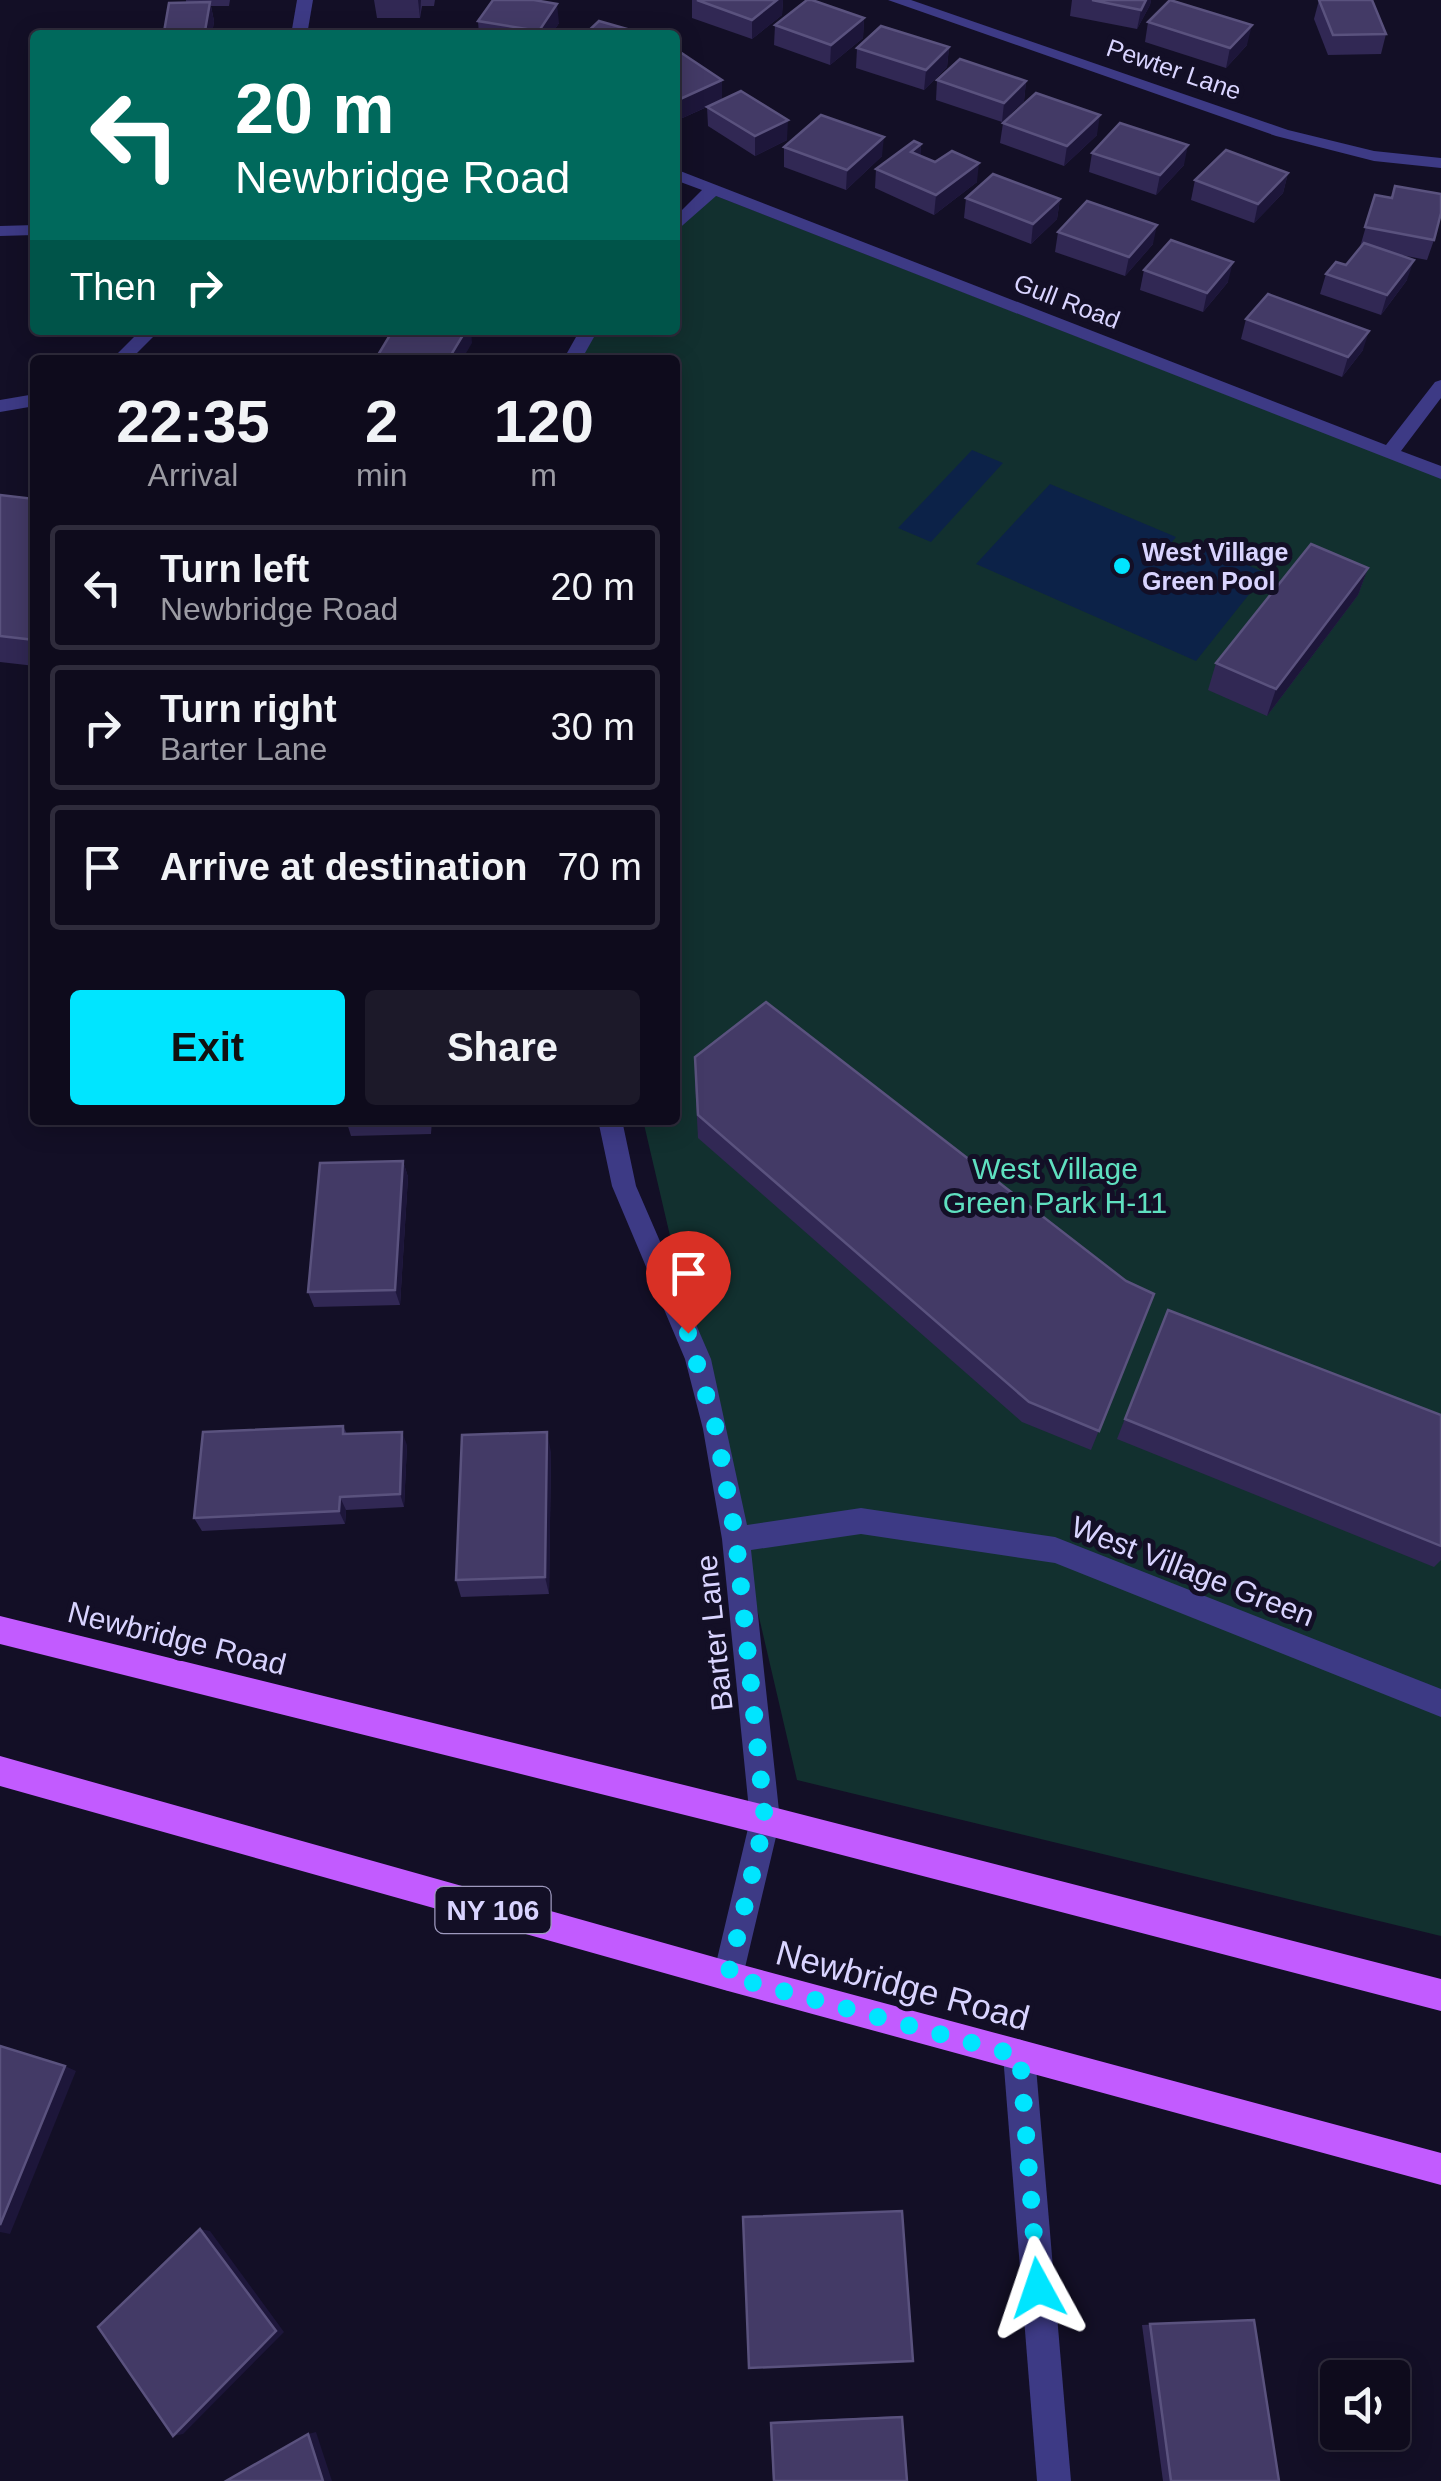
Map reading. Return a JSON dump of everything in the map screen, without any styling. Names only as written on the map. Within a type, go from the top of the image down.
[{"type":"main road","name":"Newbridge Road","points":[[0,1630],[765,1820],[1441,1995]]},
{"type":"main road","name":"Newbridge Road","points":[[0,1771],[728,1976],[1441,2169]]},
{"type":"street","points":[[299,30],[305,0]]},
{"type":"street","name":"Pewter Lane","points":[[896,0],[1282,133],[1374,156],[1441,163]]},
{"type":"street","name":"Gull Road","points":[[680,176],[1441,473]]},
{"type":"street","points":[[680,222],[713,189]]},
{"type":"street","points":[[0,231],[30,230]]},
{"type":"street","points":[[125,355],[146,335]]},
{"type":"street","points":[[1389,454],[1441,386]]},
{"type":"street","points":[[0,406],[30,401]]},
{"type":"street","name":"Barter Lane","points":[[611,1125],[624,1186],[698,1359],[716,1429],[736,1539],[765,1820],[728,1976]]},
{"type":"street","name":"West Village Green","points":[[736,1539],[861,1521],[1055,1550],[1441,1703]]},
{"type":"street","points":[[1020,2056],[1054,2481]]},
{"type":"green space","name":"West Village Green Park H-11","points":[[711,194],[1441,478],[1441,1936],[797,1780],[644,1125],[680,1125],[680,355],[579,355],[589,335],[680,335],[680,225]]},
{"type":"water","points":[[972,450],[1003,463],[931,542],[898,528]]},
{"type":"water","points":[[1050,484],[1176,537],[1164,552],[1181,560],[1195,543],[1266,573],[1196,661],[976,564]]},
{"type":"building","points":[[493,0],[557,4],[540,30],[478,21]]},
{"type":"building","points":[[697,0],[777,0],[752,20]]},
{"type":"building","points":[[807,0],[864,18],[831,45],[775,25]]},
{"type":"building","points":[[1092,0],[1146,0],[1141,10]]},
{"type":"building","points":[[1170,0],[1252,25],[1230,48],[1148,22]]},
{"type":"building","points":[[1319,0],[1372,0],[1386,34],[1333,35]]},
{"type":"building","points":[[210,2],[205,30],[164,30],[169,3]]},
{"type":"building","points":[[599,21],[630,30],[589,30]]},
{"type":"building","points":[[881,26],[949,47],[926,70],[857,48]]},
{"type":"building","points":[[680,52],[722,80],[680,99]]},
{"type":"building","points":[[960,59],[1026,81],[1004,103],[937,80]]},
{"type":"building","points":[[741,91],[788,120],[755,136],[707,107]]},
{"type":"building","points":[[1036,93],[1100,115],[1067,146],[1003,123]]},
{"type":"building","points":[[821,115],[884,137],[847,170],[784,147]]},
{"type":"building","points":[[1120,123],[1188,145],[1160,175],[1092,153]]},
{"type":"building","points":[[914,141],[921,144],[911,152],[935,162],[952,151],[979,163],[936,195],[876,169]]},
{"type":"building","points":[[1226,150],[1288,173],[1258,204],[1195,180]]},
{"type":"building","points":[[993,174],[1060,199],[1033,224],[966,198]]},
{"type":"building","points":[[1395,186],[1441,194],[1434,240],[1365,227],[1375,195],[1392,198]]},
{"type":"building","points":[[1087,201],[1157,225],[1129,257],[1058,232]]},
{"type":"building","points":[[1171,240],[1233,262],[1207,293],[1144,270]]},
{"type":"building","points":[[1364,243],[1414,260],[1387,295],[1326,274],[1336,262],[1346,265]]},
{"type":"building","points":[[1268,294],[1369,331],[1348,357],[1246,319]]},
{"type":"building","points":[[390,335],[463,335],[451,355],[378,355]]},
{"type":"building","points":[[0,495],[30,498],[30,639],[0,636]]},
{"type":"building","points":[[1311,544],[1368,568],[1276,689],[1216,663]]},
{"type":"building","points":[[766,1002],[1126,1281],[1154,1294],[1099,1431],[1029,1402],[698,1115],[695,1057]]},
{"type":"building","points":[[403,1161],[395,1290],[308,1292],[320,1163]]},
{"type":"building","points":[[1168,1310],[1441,1415],[1441,1546],[1125,1419]]},
{"type":"building","points":[[343,1426],[343,1434],[402,1432],[400,1494],[340,1497],[339,1511],[194,1518],[203,1432]]},
{"type":"building","points":[[547,1432],[545,1577],[456,1580],[462,1435]]},
{"type":"building","points":[[0,2046],[65,2066],[0,2225]]},
{"type":"building","points":[[902,2211],[913,2361],[749,2368],[743,2217]]},
{"type":"building","points":[[200,2229],[276,2331],[173,2436],[98,2327]]},
{"type":"building","points":[[1254,2320],[1279,2481],[1171,2481],[1150,2324]]},
{"type":"building","points":[[902,2417],[907,2481],[774,2481],[771,2423]]},
{"type":"building","points":[[308,2434],[323,2481],[226,2481]]},
{"type":"place","name":"West Village Green Pool","points":[[1122,566]]},
{"type":"route","points":[[688,1333],[716,1429],[736,1539],[765,1820],[728,1976],[1020,2056],[1038,2288]]}]
